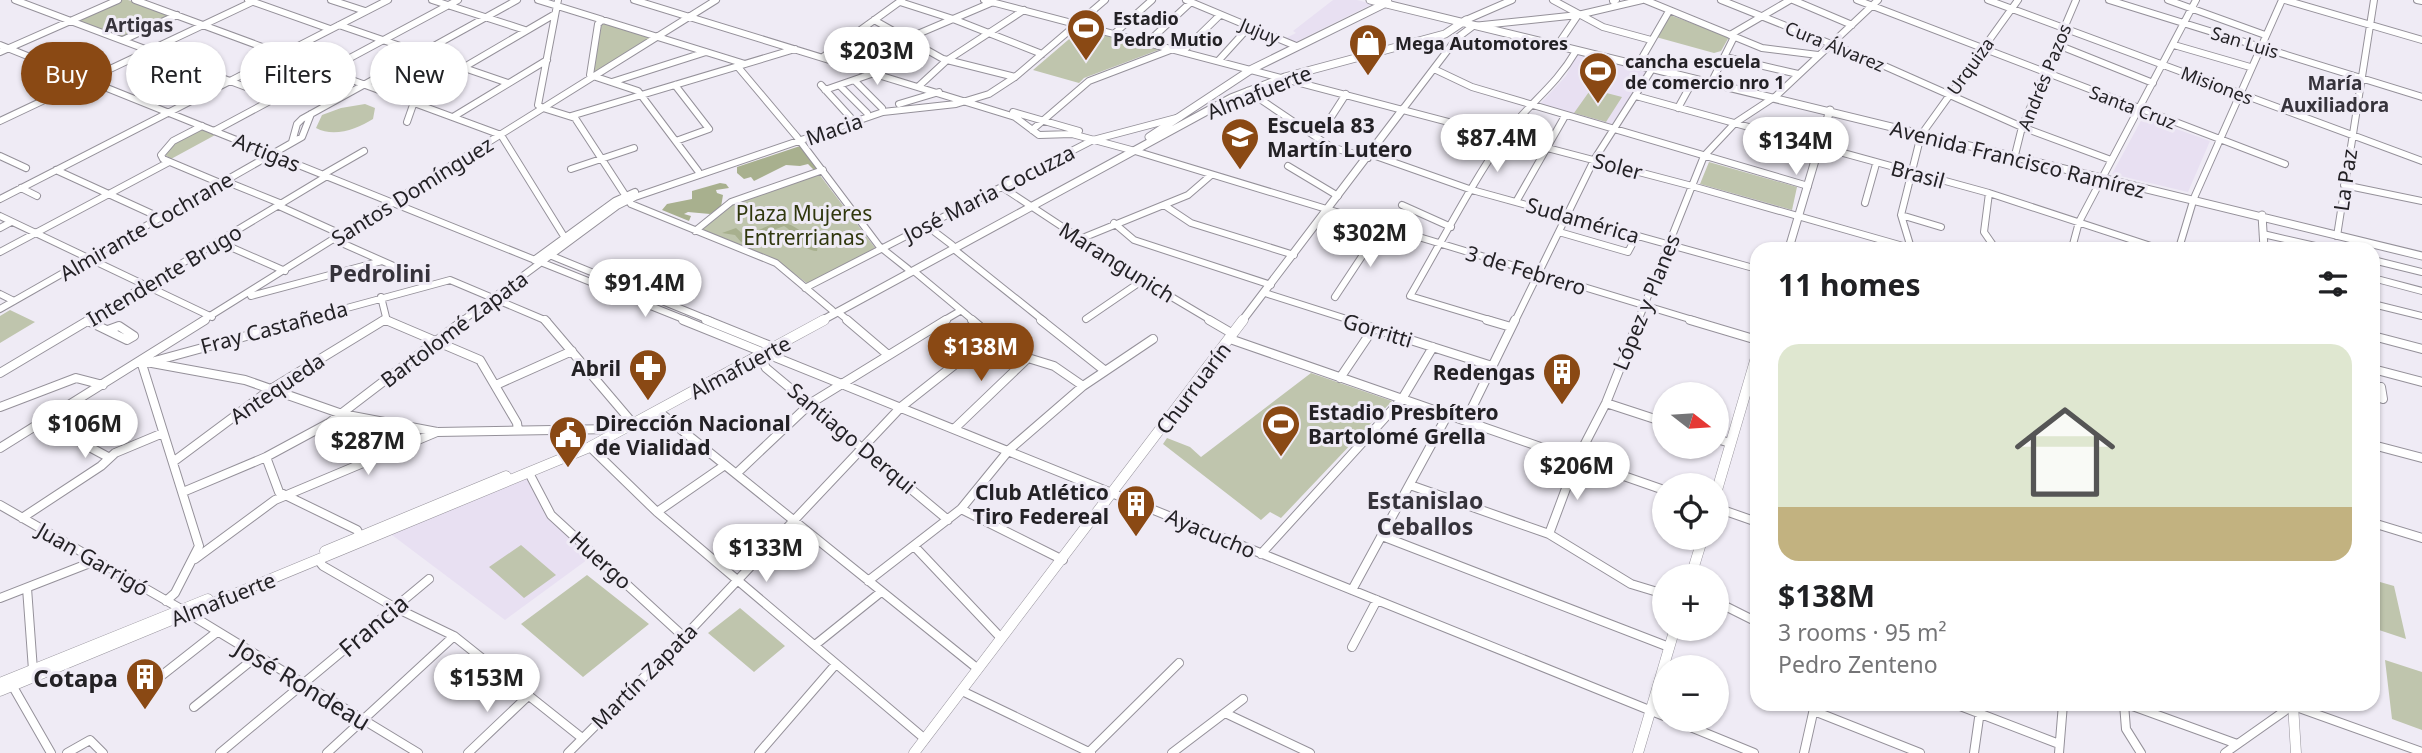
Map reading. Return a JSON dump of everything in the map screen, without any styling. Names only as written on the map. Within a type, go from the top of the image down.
[{"type":"main road","name":"Avenida Francisco Ramírez","points":[[1370,0],[1386,1],[2369,242]]},
{"type":"main road","points":[[1132,150],[1252,69],[1386,1]]},
{"type":"main road","name":"Almafuerte","points":[[0,691],[579,446],[836,312],[1132,150],[1248,91],[1285,77],[1445,34],[1464,22]]},
{"type":"main road","points":[[1445,34],[1457,38]]},
{"type":"main road","name":"Avenida Francisco Ramírez","points":[[1558,45],[1711,82]]},
{"type":"main road","name":"Churruarín","points":[[914,753],[1404,109]]},
{"type":"main road","points":[[1791,242],[1829,111]]},
{"type":"main road","name":"Avenida Francisco Ramírez","points":[[1922,133],[2102,177]]},
{"type":"main road","points":[[2262,216],[2264,242]]},
{"type":"main road","name":"Avenida Francisco Ramírez","points":[[2380,245],[2422,255]]},
{"type":"main road","name":"Almafuerte","points":[[0,683],[318,560],[590,447],[763,350]]},
{"type":"main road","points":[[1722,473],[1750,377]]},
{"type":"main road","points":[[1638,753],[1671,641]]},
{"type":"main road","points":[[2292,711],[2296,753]]},
{"type":"street","points":[[15,0],[128,42]]},
{"type":"street","points":[[0,52],[118,0]]},
{"type":"street","points":[[135,0],[249,42]]},
{"type":"street","points":[[331,0],[365,11]]},
{"type":"street","points":[[353,7],[359,0]]},
{"type":"street","points":[[305,42],[388,0]]},
{"type":"street","points":[[432,0],[525,30]]},
{"type":"street","points":[[356,54],[458,0]]},
{"type":"street","name":"Almirante Cochrane","points":[[441,42],[517,0]]},
{"type":"street","points":[[538,0],[557,3],[741,65],[881,249],[991,336],[1027,358],[1054,366],[1083,386]]},
{"type":"street","points":[[634,0],[968,101],[1015,117],[1039,135],[1072,134],[1096,138]]},
{"type":"street","name":"Santos Domínguez","points":[[0,448],[103,384],[145,362],[212,317],[716,0]]},
{"type":"street","name":"Soler","points":[[984,0],[1285,77],[1692,186],[1889,242]]},
{"type":"street","points":[[1089,0],[1099,5]]},
{"type":"street","name":"Macia","points":[[539,261],[545,250],[626,198],[698,171],[889,110],[957,104],[996,91],[1105,0]]},
{"type":"street","points":[[1115,33],[1152,0]]},
{"type":"street","points":[[1464,22],[1512,0]]},
{"type":"street","points":[[1553,0],[1602,27],[1651,40]]},
{"type":"street","points":[[1476,25],[1578,15],[1619,3],[1644,0],[1762,48],[1818,55]]},
{"type":"street","name":"Cura Álvarez","points":[[1721,0],[2022,127],[2111,160]]},
{"type":"street","points":[[1711,82],[1725,57],[1732,36],[1792,0],[1852,25]]},
{"type":"street","name":"Santa Cruz","points":[[1857,0],[2285,164]]},
{"type":"street","name":"López y Planes","points":[[1549,534],[1577,459],[1606,403],[1704,156],[1735,123],[1774,97],[1878,0]]},
{"type":"street","name":"Misiones","points":[[1988,0],[2422,161]]},
{"type":"street","name":"Urquiza","points":[[1901,215],[1922,133],[2018,0]]},
{"type":"street","name":"Andrés Pazos","points":[[2015,155],[2022,127],[2076,0]]},
{"type":"street","name":"San Luis","points":[[2109,0],[2422,97]]},
{"type":"street","points":[[2168,0],[2265,35]]},
{"type":"street","points":[[2074,242],[2079,222],[2196,0]]},
{"type":"street","points":[[2181,242],[2194,200],[2250,67],[2283,0],[2422,40]]},
{"type":"street","name":"La Paz","points":[[2337,234],[2375,0]]},
{"type":"street","points":[[2417,0],[2422,1]]},
{"type":"street","points":[[166,42],[250,1],[330,29]]},
{"type":"street","points":[[823,57],[901,1],[1042,54]]},
{"type":"street","points":[[906,39],[995,1]]},
{"type":"street","points":[[1149,42],[1189,1]]},
{"type":"street","name":"Jujuy","points":[[1189,1],[1296,46]]},
{"type":"street","points":[[557,3],[538,105],[576,120],[631,205],[776,263],[887,354]]},
{"type":"street","points":[[919,86],[946,61],[1024,10]]},
{"type":"street","points":[[1639,63],[1670,11]]},
{"type":"street","points":[[468,64],[555,14]]},
{"type":"street","points":[[123,40],[177,15]]},
{"type":"street","points":[[1183,51],[1220,15]]},
{"type":"street","points":[[1558,45],[1578,15]]},
{"type":"street","points":[[602,20],[598,24],[590,73],[593,77],[636,90],[642,95],[698,171]]},
{"type":"street","points":[[874,20],[946,61],[1015,77]]},
{"type":"street","points":[[339,25],[389,42]]},
{"type":"street","name":"Churruarín","points":[[1404,109],[1457,38],[1476,25]]},
{"type":"street","points":[[1219,60],[1249,27]]},
{"type":"street","name":"Artigas","points":[[0,45],[21,53]]},
{"type":"street","points":[[2174,45],[2250,67]]},
{"type":"street","points":[[2058,46],[2153,83]]},
{"type":"street","points":[[571,117],[796,49]]},
{"type":"street","points":[[1032,130],[1089,80],[1174,49]]},
{"type":"street","points":[[1511,327],[1410,296],[1505,136],[1525,108],[1533,106],[1562,75],[1576,51]]},
{"type":"street","points":[[611,82],[706,52]]},
{"type":"street","points":[[1725,57],[1798,74]]},
{"type":"street","points":[[453,117],[547,61]]},
{"type":"street","points":[[1434,69],[1472,88],[1808,186]]},
{"type":"street","points":[[1466,420],[1594,160],[1652,69]]},
{"type":"street","points":[[468,70],[508,83]]},
{"type":"street","points":[[851,118],[823,88],[840,86],[874,73]]},
{"type":"street","points":[[0,199],[240,76]]},
{"type":"street","points":[[226,79],[240,85]]},
{"type":"street","points":[[1678,108],[1694,79]]},
{"type":"street","points":[[356,81],[370,86]]},
{"type":"street","name":"Almirante Cochrane","points":[[0,309],[292,143],[304,134],[311,114],[370,81]]},
{"type":"street","points":[[855,81],[882,108]]},
{"type":"street","points":[[675,85],[709,130],[676,141]]},
{"type":"street","points":[[840,86],[867,113]]},
{"type":"street","name":"Artigas","points":[[112,90],[763,350]]},
{"type":"street","name":"Sudamérica","points":[[1248,91],[1336,150],[1369,156],[1472,190],[1750,267]]},
{"type":"street","points":[[939,92],[942,98],[957,104]]},
{"type":"street","name":"Macia","points":[[539,261],[553,255],[626,198],[851,118],[939,92]]},
{"type":"street","points":[[1310,132],[1326,125],[1346,94]]},
{"type":"street","name":"Brasil","points":[[1636,96],[1989,193],[2139,242]]},
{"type":"street","points":[[968,101],[1096,138]]},
{"type":"street","points":[[0,121],[34,105]]},
{"type":"street","points":[[214,131],[262,105]]},
{"type":"street","points":[[407,122],[410,105]]},
{"type":"street","points":[[422,105],[501,135],[565,238]]},
{"type":"street","points":[[1516,202],[1565,116]]},
{"type":"street","name":"José Maria Cocuzza","points":[[805,288],[1096,138],[1180,117]]},
{"type":"street","points":[[1052,134],[1056,125]]},
{"type":"street","points":[[202,126],[173,141],[162,151],[162,157],[280,205],[343,235]]},
{"type":"street","name":"3 de Febrero","points":[[1096,138],[1210,176],[1750,338]]},
{"type":"street","points":[[570,169],[634,148]]},
{"type":"street","name":"Intendente Brugo","points":[[0,373],[280,205],[364,151]]},
{"type":"street","points":[[0,156],[26,168]]},
{"type":"street","points":[[0,252],[169,162]]},
{"type":"street","points":[[1866,203],[1876,164]]},
{"type":"street","points":[[1288,166],[1338,196]]},
{"type":"street","points":[[56,170],[161,218]]},
{"type":"street","points":[[695,231],[731,202],[823,170]]},
{"type":"street","points":[[1080,239],[1188,195],[1210,176]]},
{"type":"street","points":[[2344,185],[2422,201]]},
{"type":"street","name":"Marangunich","points":[[1002,187],[1232,337],[1340,378],[1652,486]]},
{"type":"street","points":[[21,188],[37,196]]},
{"type":"street","points":[[1989,193],[1983,232],[1990,242]]},
{"type":"street","points":[[1164,205],[1191,223],[1294,255]]},
{"type":"street","points":[[1402,205],[1451,227]]},
{"type":"street","points":[[1901,215],[1941,227]]},
{"type":"street","points":[[1901,215],[1908,242]]},
{"type":"street","points":[[0,216],[212,317]]},
{"type":"street","points":[[0,228],[11,222]]},
{"type":"street","name":"Gorritti","points":[[1114,223],[1134,240],[1373,329],[1492,366]]},
{"type":"street","points":[[927,226],[1104,370]]},
{"type":"street","points":[[1335,297],[1382,226]]},
{"type":"street","points":[[1559,232],[1628,252],[1637,235]]},
{"type":"street","points":[[2263,234],[2298,242]]},
{"type":"street","points":[[335,240],[398,268]]},
{"type":"street","points":[[219,242],[285,271]]},
{"type":"street","points":[[545,250],[763,350]]},
{"type":"street","points":[[243,298],[382,261]]},
{"type":"street","name":"Bartolomé Zapata","points":[[183,492],[266,457],[342,414],[495,298],[539,261]]},
{"type":"street","points":[[2380,262],[2422,272]]},
{"type":"street","points":[[1086,319],[1143,280]]},
{"type":"street","points":[[2380,280],[2422,291]]},
{"type":"street","name":"Fray Castañeda","points":[[145,362],[440,281],[453,281],[495,298]]},
{"type":"street","points":[[0,294],[14,301]]},
{"type":"street","points":[[381,298],[385,319],[478,358],[517,423],[517,430]]},
{"type":"street","points":[[495,298],[544,317],[630,419]]},
{"type":"street","points":[[2380,306],[2422,316]]},
{"type":"street","points":[[737,472],[811,403],[960,311]]},
{"type":"street","name":"Antequeda","points":[[173,462],[271,389],[385,319]]},
{"type":"street","points":[[88,321],[108,330]]},
{"type":"street","points":[[1340,378],[1373,329]]},
{"type":"street","name":"Martín Zapata","points":[[568,753],[684,637],[901,407],[991,336]]},
{"type":"street","points":[[868,581],[961,509],[1009,450],[1083,386],[1153,338]]},
{"type":"street","points":[[2380,338],[2422,349]]},
{"type":"street","points":[[1261,554],[1402,399],[1433,347]]},
{"type":"street","name":"Ayacucho","points":[[763,350],[1652,711]]},
{"type":"street","name":"Santiago Derqui","points":[[763,350],[762,359],[766,368],[948,520]]},
{"type":"street","points":[[496,385],[572,351]]},
{"type":"street","points":[[955,428],[1027,358]]},
{"type":"street","points":[[166,601],[175,593],[199,546],[163,433],[145,362],[244,380],[342,414],[438,432],[613,429]]},
{"type":"street","points":[[2380,371],[2422,382]]},
{"type":"street","points":[[0,407],[76,379],[103,384]]},
{"type":"street","points":[[2380,398],[2383,399],[2381,387]]},
{"type":"street","points":[[1606,403],[1652,418]]},
{"type":"street","points":[[658,411],[978,669]]},
{"type":"street","points":[[1352,590],[1448,414]]},
{"type":"street","points":[[43,422],[108,457]]},
{"type":"street","points":[[194,559],[285,495],[438,432]]},
{"type":"street","points":[[22,518],[101,466],[108,457],[163,433]]},
{"type":"street","points":[[2380,446],[2422,458]]},
{"type":"street","points":[[590,447],[657,512],[925,739]]},
{"type":"street","points":[[266,457],[277,490],[357,530],[360,537]]},
{"type":"street","points":[[657,512],[725,465]]},
{"type":"street","name":"Huergo","points":[[529,473],[551,515],[684,637]]},
{"type":"street","points":[[1410,485],[1549,534],[1631,584],[1652,590]]},
{"type":"street","name":"Juan Garrigó","points":[[0,505],[184,612]]},
{"type":"street","points":[[961,509],[1063,560]]},
{"type":"street","points":[[1729,512],[1750,520]]},
{"type":"street","points":[[2380,525],[2422,538]]},
{"type":"street","points":[[1382,536],[1669,648]]},
{"type":"street","points":[[915,547],[1001,638]]},
{"type":"street","points":[[318,560],[323,566],[394,607],[454,636],[582,738]]},
{"type":"street","points":[[0,598],[95,561]]},
{"type":"street","name":"Francia","points":[[220,753],[429,579]]},
{"type":"street","points":[[27,588],[33,670]]},
{"type":"street","points":[[816,645],[881,592]]},
{"type":"street","points":[[1352,647],[1377,600]]},
{"type":"street","points":[[1729,608],[1750,618]]},
{"type":"street","name":"José Rondeau","points":[[184,612],[418,753]]},
{"type":"street","points":[[161,676],[217,632]]},
{"type":"street","points":[[327,753],[454,636]]},
{"type":"street","points":[[194,707],[257,656]]},
{"type":"street","points":[[962,691],[1090,752],[1179,663]]},
{"type":"street","points":[[759,753],[836,664]]},
{"type":"street","points":[[12,685],[24,710],[43,734],[51,753]]},
{"type":"street","points":[[468,753],[528,696]]},
{"type":"street","points":[[1172,753],[1243,698]]},
{"type":"street","points":[[1804,753],[1813,711]]},
{"type":"street","points":[[1823,711],[1920,753]]},
{"type":"street","points":[[1974,753],[1980,711]]},
{"type":"street","points":[[1986,711],[2061,750],[2063,711]]},
{"type":"street","points":[[2126,711],[2126,729],[2141,753]]},
{"type":"street","points":[[2145,711],[2236,744]]},
{"type":"street","points":[[2225,753],[2281,711]]},
{"type":"street","points":[[2310,711],[2422,752]]},
{"type":"street","points":[[1225,713],[1310,753]]},
{"type":"street","points":[[1703,732],[1754,753]]},
{"type":"street","points":[[67,753],[90,740],[103,753]]},
{"type":"shaded area","points":[[1333,0],[1357,0],[1372,4],[1294,43],[1284,39],[1296,33],[1293,31]]},
{"type":"shaded area","points":[[1577,54],[1648,70],[1610,127],[1539,105],[1566,76]]},
{"type":"shaded area","points":[[2143,117],[2210,141],[2188,192],[2112,174]]},
{"type":"shaded area","points":[[529,473],[551,515],[595,554],[505,620],[388,532]]},
{"type":"green space","points":[[122,0],[171,15],[125,38],[77,20]]},
{"type":"green space","points":[[1670,15],[1729,37],[1721,51],[1714,53],[1656,37]]},
{"type":"green space","points":[[602,22],[651,38],[593,73]]},
{"type":"green space","name":"Estadio Pedro Mutio","points":[[1082,28],[1161,49],[1084,78],[1079,83],[1033,70]]},
{"type":"green space","name":"cancha escuela de comercio nro 1","points":[[1591,89],[1622,97],[1606,122],[1574,113]]},
{"type":"green space","points":[[365,104],[375,108],[373,119],[360,126],[338,132],[316,128],[322,115]]},
{"type":"green space","points":[[201,128],[217,134],[171,159],[165,155],[177,140]]},
{"type":"green space","points":[[800,146],[819,170],[815,171],[808,164],[786,165],[754,181],[751,177],[744,179],[737,173],[737,167]]},
{"type":"green space","points":[[1709,162],[1797,187],[1792,210],[1700,184]]},
{"type":"green space","name":"Plaza Mujeres Entrerrianas","points":[[819,174],[876,249],[808,284],[777,261],[701,229],[730,204]]},
{"type":"green space","points":[[720,183],[729,188],[716,190],[723,195],[721,207],[710,214],[688,212],[684,214],[691,216],[689,221],[662,210],[667,204],[692,199],[692,191]]},
{"type":"green space","points":[[777,222],[789,224],[799,230],[818,245],[817,251],[806,248],[784,226],[741,242],[735,235],[722,233],[736,228],[745,236]]},
{"type":"green space","points":[[10,310],[35,322],[0,343],[0,316]]},
{"type":"green space","points":[[1311,373],[1392,401],[1281,518],[1270,512],[1261,520],[1163,444],[1167,438],[1190,447],[1201,457]]},
{"type":"green space","points":[[521,545],[556,575],[524,598],[489,567]]},
{"type":"green space","points":[[587,575],[649,624],[583,677],[521,624]]},
{"type":"green space","points":[[2380,582],[2394,586],[2406,639],[2380,630]]},
{"type":"green space","points":[[740,608],[785,646],[754,672],[708,633]]},
{"type":"green space","points":[[2385,660],[2422,672],[2422,730],[2392,719]]},
{"type":"place","name":"Estadio Pedro Mutio","points":[[1086,62]]},
{"type":"place","name":"Mega Automotores","points":[[1368,77]]},
{"type":"place","name":"cancha escuela de comercio nro 1","points":[[1598,105]]},
{"type":"place","name":"Escuela 83 Martín Lutero","points":[[1240,171]]},
{"type":"place","name":"Abril","points":[[648,402]]},
{"type":"place","name":"Redengas","points":[[1562,406]]},
{"type":"place","name":"Estadio Presbítero Bartolomé Grella","points":[[1281,458]]},
{"type":"place","name":"Dirección Nacional de Vialidad","points":[[568,469]]},
{"type":"place","name":"Club Atlético Tiro Federeal","points":[[1136,538]]},
{"type":"place","name":"Cotapa","points":[[145,711]]},
{"type":"district","name":"Artigas","points":[[139,25]]},
{"type":"district","name":"María Auxiliadora","points":[[2335,94]]},
{"type":"district","name":"Pedrolini","points":[[380,273]]},
{"type":"district","name":"Estanislao Ceballos","points":[[1425,513]]}]
